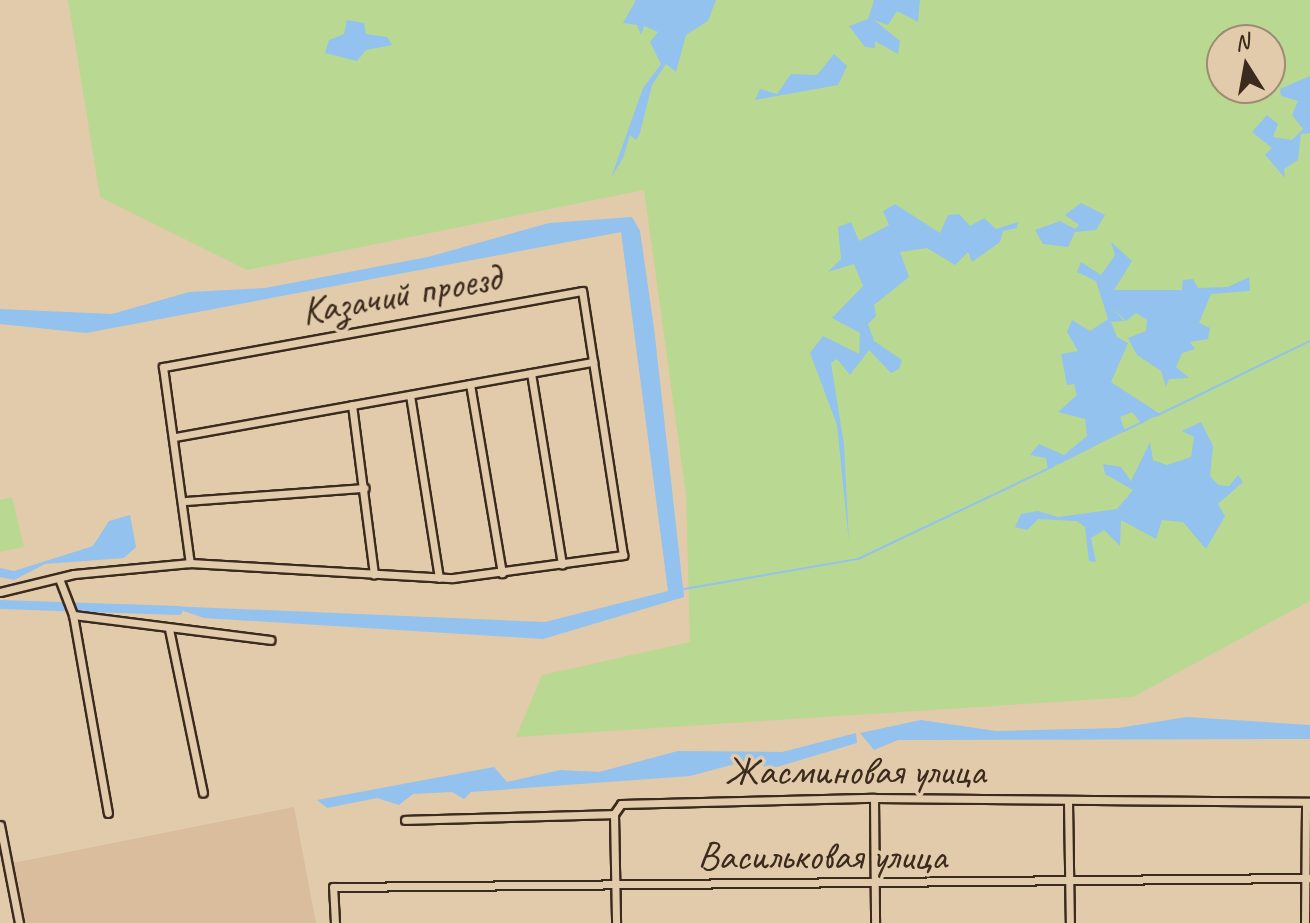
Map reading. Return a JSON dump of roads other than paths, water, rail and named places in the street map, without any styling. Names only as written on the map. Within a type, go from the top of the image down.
[{"type":"street","name":"Казачий проезд","points":[[190,563],[186,501],[163,367],[582,291],[623,555],[562,565]]},
{"type":"street","points":[[175,437],[593,362]]},
{"type":"street","points":[[1,592],[190,563],[439,578],[562,565],[531,373]]},
{"type":"street","points":[[470,384],[502,573]]},
{"type":"street","points":[[410,395],[439,578]]},
{"type":"street","points":[[352,405],[374,575]]},
{"type":"street","points":[[186,501],[365,488]]},
{"type":"street","points":[[60,581],[73,615],[108,813]]},
{"type":"street","points":[[73,615],[151,621],[169,629],[270,640]]},
{"type":"street","points":[[169,629],[203,793]]},
{"type":"street","points":[[874,798],[875,923]]},
{"type":"street","name":"Жасминовая улица","points":[[405,820],[614,814],[621,804],[874,798],[1308,802]]},
{"type":"street","points":[[1068,802],[1070,923]]},
{"type":"street","points":[[1305,923],[1308,802]]},
{"type":"street","points":[[614,814],[616,923]]},
{"type":"street","points":[[0,825],[19,923]]},
{"type":"street","name":"Васильковая улица","points":[[335,923],[333,887],[1070,885],[1307,878]]},
{"type":"water","points":[[636,0],[716,0],[708,21],[686,35],[676,72],[666,64],[652,85],[640,133],[636,140],[630,135],[623,158],[611,178],[643,88],[661,64],[650,42],[658,32],[644,26],[641,35],[637,25],[623,23]]},
{"type":"water","points":[[874,0],[920,0],[918,22],[897,11],[888,25],[874,20],[900,41],[898,54],[875,41],[875,48],[865,47],[849,26],[868,19]]},
{"type":"water","points":[[347,20],[364,23],[366,34],[387,37],[392,45],[366,50],[357,61],[325,53],[329,40],[344,34]]},
{"type":"water","points":[[834,54],[847,66],[838,85],[755,100],[760,89],[777,94],[791,74],[817,75]]},
{"type":"water","points":[[1310,76],[1310,133],[1301,134],[1298,160],[1284,169],[1285,178],[1265,155],[1272,148],[1252,132],[1267,115],[1278,124],[1273,137],[1292,140],[1303,129],[1292,115],[1298,101],[1286,97],[1286,86]]},
{"type":"water","points":[[1081,203],[1105,215],[1096,230],[1075,232],[1068,247],[1043,244],[1035,230],[1060,221],[1075,229],[1079,225],[1065,215]]},
{"type":"water","points":[[895,204],[940,233],[948,215],[959,214],[970,226],[984,218],[996,229],[1018,222],[1017,228],[1003,231],[1000,242],[972,262],[968,252],[955,265],[927,248],[900,252],[909,277],[874,305],[876,316],[868,324],[874,341],[902,360],[899,369],[891,373],[869,350],[850,375],[837,359],[831,363],[844,445],[849,543],[837,425],[810,353],[823,336],[859,354],[860,333],[832,318],[863,286],[854,264],[828,272],[841,259],[838,227],[851,222],[859,241],[889,225],[883,211]]},
{"type":"water","points":[[632,217],[640,231],[654,328],[684,597],[543,639],[204,618],[169,606],[545,622],[668,591],[621,232],[86,333],[0,324],[0,309],[112,314],[189,292],[265,288],[428,257],[549,223]]},
{"type":"water","points":[[1111,242],[1132,261],[1114,290],[1182,290],[1183,280],[1193,279],[1198,288],[1228,287],[1249,277],[1250,291],[1211,294],[1199,323],[1210,328],[1208,339],[1190,342],[1195,349],[1182,353],[1176,367],[1189,378],[1169,379],[1166,387],[1161,371],[1137,355],[1128,338],[1146,331],[1147,320],[1136,313],[1126,321],[1112,308],[1124,321],[1111,322],[1117,337],[1128,343],[1111,382],[1160,414],[1141,423],[1132,412],[1120,417],[1125,431],[1048,469],[1046,458],[1030,455],[1039,444],[1064,455],[1087,436],[1085,419],[1058,412],[1077,395],[1074,384],[1067,385],[1061,354],[1078,351],[1067,332],[1072,320],[1090,331],[1108,319],[1096,281],[1077,272],[1081,262],[1101,275],[1115,255]]},
{"type":"water","points":[[1201,422],[1213,446],[1210,476],[1218,485],[1229,486],[1238,475],[1243,482],[1218,504],[1225,516],[1206,549],[1183,522],[1162,520],[1156,539],[1121,520],[1120,546],[1104,530],[1091,538],[1096,562],[1089,561],[1085,527],[1077,521],[1038,519],[1027,530],[1015,527],[1021,514],[1038,511],[1058,517],[1117,509],[1133,490],[1105,474],[1103,464],[1121,467],[1131,481],[1150,442],[1153,460],[1167,465],[1191,457],[1194,437],[1182,431]]},
{"type":"water","points":[[130,515],[136,547],[124,558],[45,564],[14,580],[0,577],[0,568],[14,571],[93,546],[109,521]]},
{"type":"water","points":[[1187,717],[1310,725],[1310,739],[898,740],[874,750],[860,733],[921,720],[996,731],[1118,728]]},
{"type":"water","points":[[856,733],[857,743],[777,767],[735,764],[690,776],[471,792],[464,799],[452,792],[413,794],[399,805],[377,798],[327,808],[317,800],[494,767],[507,782],[560,770],[599,772],[678,751],[782,752]]},
{"type":"waterway","points":[[1156,416],[1310,341]]},
{"type":"waterway","points":[[1124,431],[1147,420]]},
{"type":"waterway","points":[[1059,463],[1089,448]]},
{"type":"waterway","points":[[684,589],[858,559],[1054,466]]},
{"type":"waterway","points":[[0,604],[178,610]]}]
